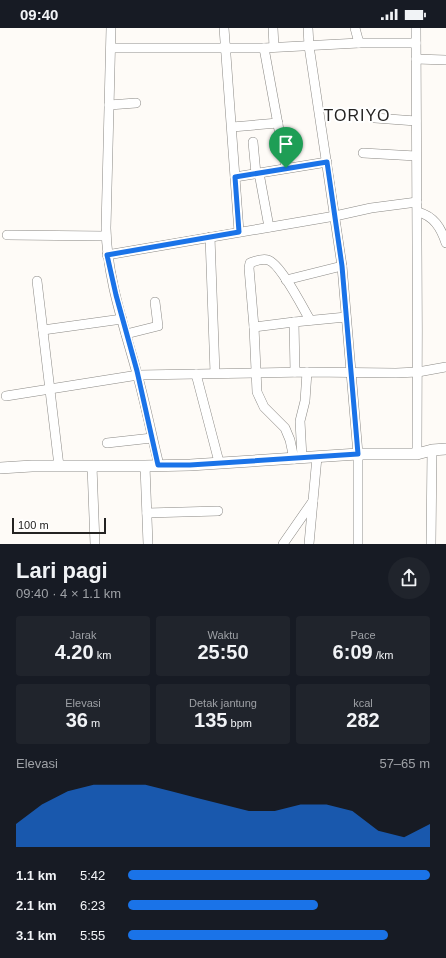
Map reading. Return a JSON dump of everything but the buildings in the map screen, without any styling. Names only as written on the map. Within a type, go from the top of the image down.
[{"type":"main road","points":[[5,467],[190,465],[358,454],[418,454],[432,450],[446,449]]},
{"type":"street","points":[[112,28],[106,236],[107,255],[122,319],[138,375],[158,465]]},
{"type":"street","points":[[224,28],[239,232]]},
{"type":"street","points":[[273,28],[274,48]]},
{"type":"street","points":[[308,28],[309,46],[342,266],[358,454],[358,544]]},
{"type":"street","points":[[355,28],[359,43]]},
{"type":"street","points":[[416,28],[418,454]]},
{"type":"street","points":[[111,48],[225,49],[359,43],[416,43]]},
{"type":"street","points":[[264,48],[286,168]]},
{"type":"street","points":[[416,59],[446,60]]},
{"type":"street","points":[[109,105],[136,103]]},
{"type":"street","points":[[375,118],[416,121]]},
{"type":"street","points":[[232,127],[278,123]]},
{"type":"street","points":[[253,142],[257,173],[270,227]]},
{"type":"street","points":[[363,153],[416,156]]},
{"type":"street","points":[[235,177],[327,162]]},
{"type":"street","points":[[107,255],[335,216],[371,208],[418,207],[437,223],[446,243]]},
{"type":"street","points":[[7,235],[106,236]]},
{"type":"street","points":[[210,237],[215,374]]},
{"type":"street","points":[[298,458],[285,428],[268,412],[261,401],[258,392],[249,268],[250,263],[263,259],[270,260],[286,280],[310,320]]},
{"type":"street","points":[[286,280],[342,266]]},
{"type":"street","points":[[38,281],[59,466]]},
{"type":"street","points":[[126,334],[158,326],[155,302]]},
{"type":"street","points":[[254,327],[346,317]]},
{"type":"street","points":[[43,330],[122,319]]},
{"type":"street","points":[[294,322],[295,372]]},
{"type":"street","points":[[6,396],[138,375],[257,374],[295,372],[418,372],[446,367]]},
{"type":"street","points":[[298,458],[300,421],[305,401],[307,372]]},
{"type":"street","points":[[196,374],[219,462]]},
{"type":"street","points":[[107,443],[152,438]]},
{"type":"street","points":[[431,544],[432,450]]},
{"type":"street","points":[[309,544],[317,457]]},
{"type":"street","points":[[92,466],[95,544]]},
{"type":"street","points":[[145,466],[148,544]]},
{"type":"street","points":[[283,544],[313,501]]},
{"type":"street","points":[[147,513],[218,510]]},
{"type":"district","name":"TORIYO","points":[[357,115]]},
{"type":"route","points":[[327,162],[342,266],[358,454],[190,465],[158,465],[137,371],[126,334],[107,255],[239,232],[235,177],[286,168],[327,162]]}]
